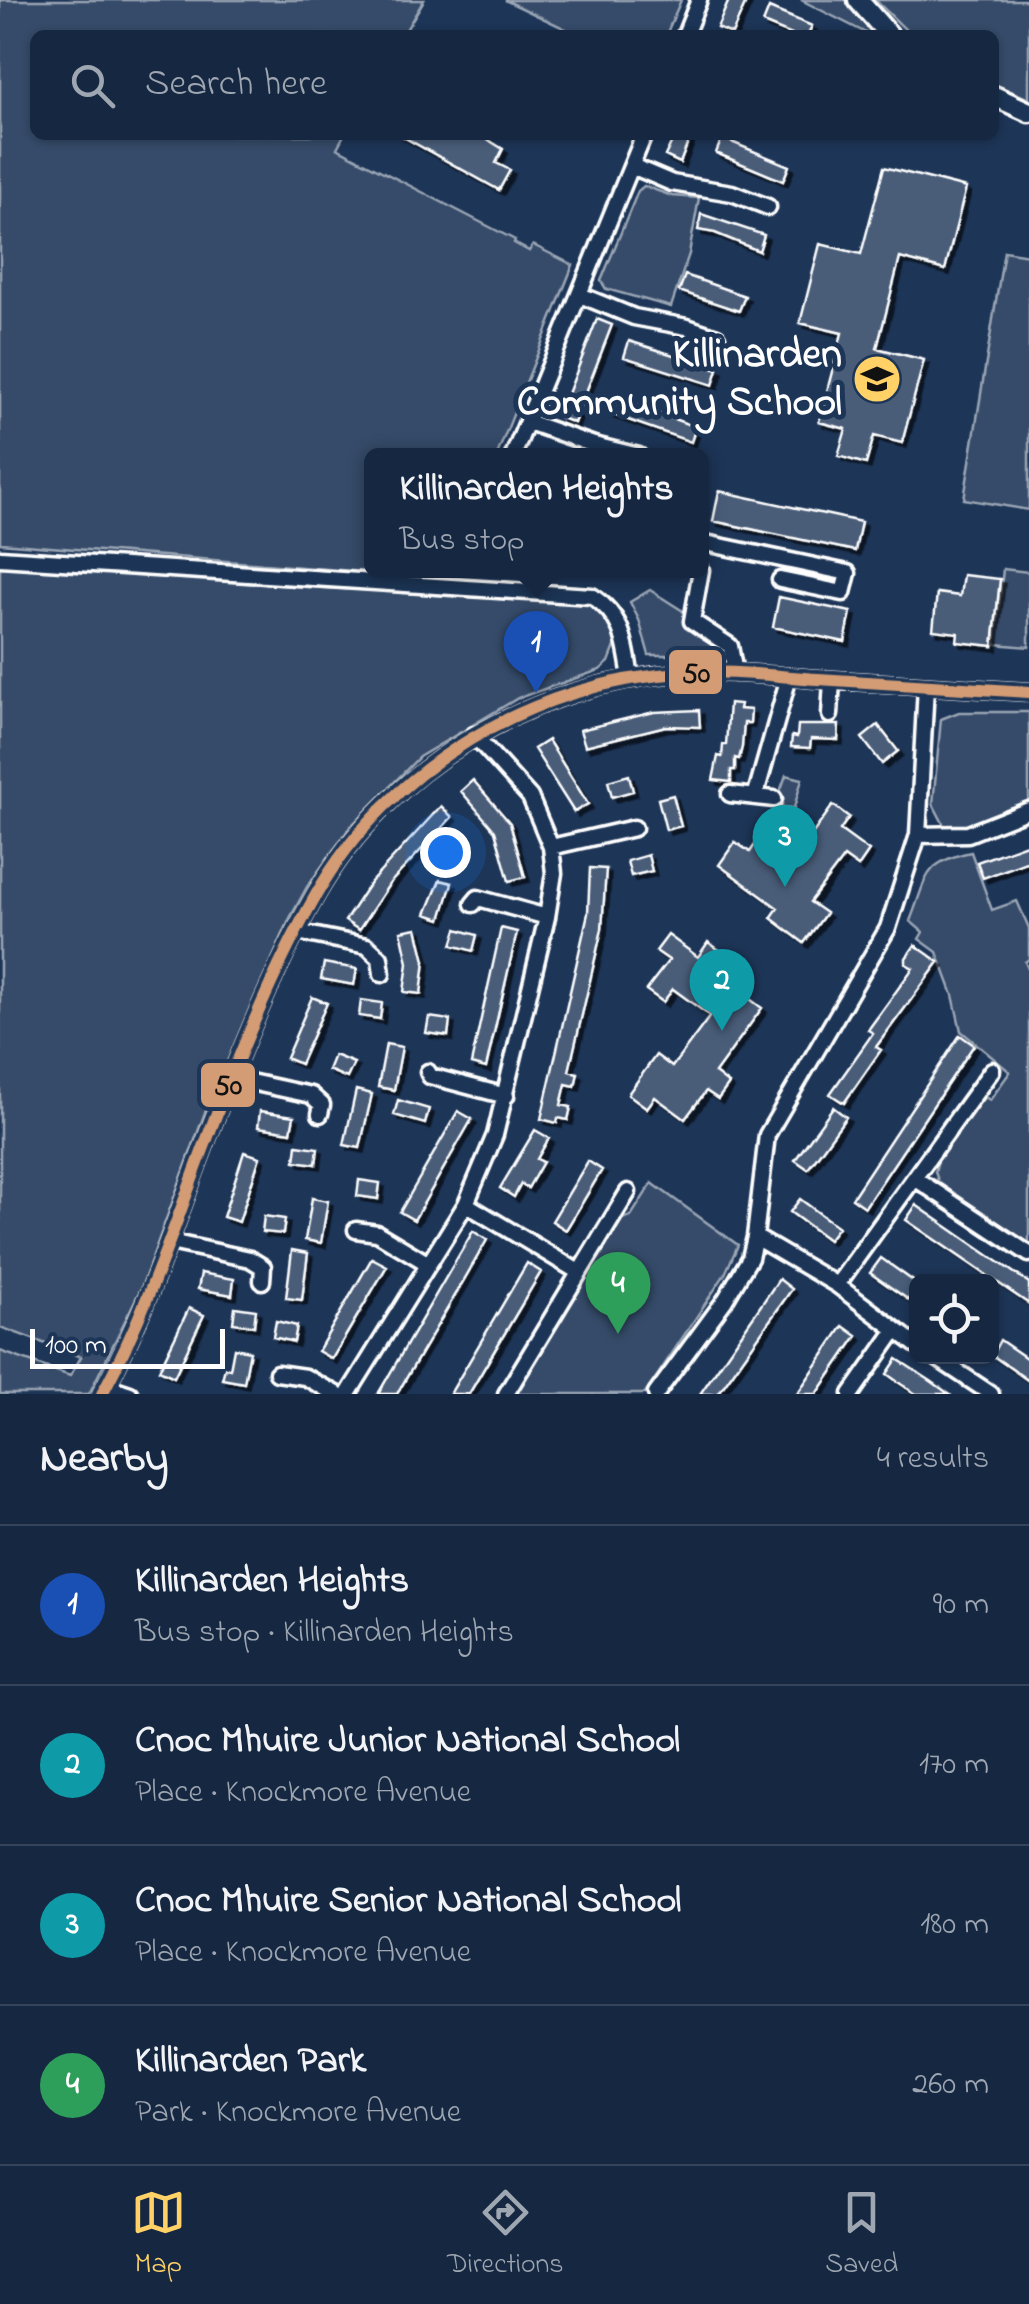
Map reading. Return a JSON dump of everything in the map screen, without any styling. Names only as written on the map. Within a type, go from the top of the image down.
[{"type":"main road","points":[[858,0],[885,30]]},
{"type":"main road","points":[[999,98],[1029,112]]},
{"type":"street","points":[[686,30],[699,0]]},
{"type":"street","points":[[517,448],[642,140]]},
{"type":"street","points":[[632,166],[672,184],[732,193],[768,208]]},
{"type":"street","points":[[580,295],[634,317],[687,326],[717,337]]},
{"type":"street","points":[[528,422],[607,448]]},
{"type":"street","points":[[709,544],[848,573],[843,593],[780,580]]},
{"type":"street","points":[[0,558],[592,596],[609,607],[618,620],[631,678]]},
{"type":"street","points":[[478,587],[479,578]]},
{"type":"street","points":[[700,578],[692,621],[730,646],[735,673]]},
{"type":"street","points":[[130,1394],[104,1390],[140,1320],[232,1078],[296,932],[318,892],[380,813],[411,783],[474,735],[562,694],[631,678],[735,673],[1029,692]]},
{"type":"street","points":[[754,797],[789,677]]},
{"type":"street","points":[[830,715],[832,680]]},
{"type":"street","points":[[656,1394],[750,1258],[766,1135],[888,928],[918,835],[926,686]]},
{"type":"street","points":[[348,1394],[466,1204],[495,1135],[548,917],[554,873],[551,847],[530,797],[474,735]]},
{"type":"street","points":[[730,794],[774,799]]},
{"type":"street","points":[[918,835],[968,834],[1029,810]]},
{"type":"street","points":[[551,847],[634,828]]},
{"type":"street","points":[[473,904],[478,898],[548,917]]},
{"type":"street","points":[[296,932],[367,946],[380,958],[382,974]]},
{"type":"street","points":[[837,1285],[992,1070]]},
{"type":"street","points":[[428,1072],[430,1076],[506,1096]]},
{"type":"street","points":[[232,1078],[311,1094],[322,1105],[320,1114]]},
{"type":"street","points":[[916,1179],[1029,1254]]},
{"type":"street","points":[[506,1394],[628,1192]]},
{"type":"street","points":[[466,1204],[578,1271]]},
{"type":"street","points":[[356,1230],[377,1233],[427,1264]]},
{"type":"street","points":[[755,1237],[837,1285],[909,1341]]},
{"type":"street","points":[[170,1242],[250,1260],[263,1267],[262,1281]]},
{"type":"street","points":[[851,1394],[894,1331]]},
{"type":"street","points":[[946,1364],[991,1394]]},
{"type":"street","points":[[276,1373],[305,1377],[336,1394]]},
{"type":"shaded area","points":[[0,0],[424,0],[406,30],[30,30],[30,140],[341,140],[337,148],[515,240],[529,251],[533,245],[573,265],[500,448],[364,448],[364,572],[0,543]]},
{"type":"shaded area","points":[[505,0],[681,0],[668,30],[568,30]]},
{"type":"shaded area","points":[[801,0],[847,0],[870,30],[860,30]]},
{"type":"shaded area","points":[[875,0],[1029,0],[1029,99],[999,86],[999,30],[906,30]]},
{"type":"shaded area","points":[[644,186],[672,196],[699,198],[689,254],[671,307],[606,289],[601,281],[638,191]]},
{"type":"shaded area","points":[[1004,251],[1029,255],[1029,510],[964,499]]},
{"type":"shaded area","points":[[0,566],[323,588],[566,599],[599,608],[610,620],[616,644],[609,662],[600,670],[518,698],[419,757],[350,827],[307,887],[204,1115],[141,1288],[89,1394],[0,1394],[0,1351],[70,1376],[81,1357],[0,1327]]},
{"type":"shaded area","points":[[1003,569],[1029,572],[1029,647],[995,644]]},
{"type":"shaded area","points":[[650,590],[683,611],[685,625],[721,645],[717,655],[649,655],[630,602]]},
{"type":"shaded area","points":[[959,712],[1029,712],[1029,803],[967,829],[944,825],[933,804],[941,719]]},
{"type":"shaded area","points":[[786,775],[802,779],[794,808],[775,806]]},
{"type":"shaded area","points":[[971,852],[992,910],[1017,901],[1029,928],[1029,959],[1025,962],[1029,971],[1029,1243],[939,1183],[935,1172],[938,1161],[983,1096],[990,1100],[1010,1072],[961,1031],[937,952],[919,939],[923,932],[910,921],[934,867]]},
{"type":"shaded area","points":[[652,1183],[738,1245],[725,1274],[645,1394],[515,1394],[616,1221],[631,1216]]},
{"type":"building","points":[[729,0],[747,0],[734,30],[717,28]]},
{"type":"building","points":[[769,8],[812,26],[810,30],[780,30],[763,23]]},
{"type":"building","points":[[409,140],[489,140],[503,149],[496,163],[510,170],[499,190]]},
{"type":"building","points":[[673,140],[689,140],[680,163],[665,156]]},
{"type":"building","points":[[721,140],[727,140],[789,166],[783,181],[716,153]]},
{"type":"building","points":[[884,167],[966,188],[945,270],[900,258],[877,348],[924,360],[902,443],[874,436],[866,464],[838,456],[846,429],[819,422],[842,333],[800,323],[820,244],[861,254]]},
{"type":"building","points":[[701,214],[764,235],[759,251],[698,230]]},
{"type":"building","points":[[685,275],[745,296],[739,311],[679,291]]},
{"type":"building","points":[[597,319],[612,325],[574,423],[559,417]]},
{"type":"building","points":[[629,341],[718,369],[713,385],[624,357]]},
{"type":"building","points":[[610,396],[696,427],[691,442],[605,412]]},
{"type":"building","points":[[719,491],[861,522],[855,551],[713,521]]},
{"type":"building","points":[[963,575],[1000,579],[993,646],[957,642],[958,633],[933,630],[937,593],[960,596]]},
{"type":"building","points":[[779,597],[851,612],[845,642],[773,627]]},
{"type":"building","points":[[729,703],[751,710],[750,723],[744,723],[742,747],[739,759],[735,758],[735,770],[731,770],[731,782],[713,780],[718,756],[722,757],[726,745]]},
{"type":"building","points":[[699,710],[700,727],[666,726],[585,746],[580,730],[654,712]]},
{"type":"building","points":[[798,725],[839,725],[838,740],[811,739],[810,748],[791,747]]},
{"type":"building","points":[[878,725],[898,751],[882,764],[862,738]]},
{"type":"building","points":[[548,740],[588,804],[574,812],[534,749]]},
{"type":"building","points":[[629,775],[633,791],[612,797],[608,781]]},
{"type":"building","points":[[473,780],[510,823],[525,877],[509,881],[495,831],[461,791]]},
{"type":"building","points":[[673,795],[681,826],[666,830],[658,799]]},
{"type":"building","points":[[833,805],[849,817],[840,830],[869,851],[858,867],[844,857],[810,902],[826,913],[804,943],[771,918],[778,908],[719,865],[735,842],[750,852],[768,826],[789,840],[799,826],[811,836]]},
{"type":"building","points":[[441,806],[452,817],[390,883],[359,930],[345,921],[370,883]]},
{"type":"building","points":[[1029,843],[1029,861],[983,878],[977,862]]},
{"type":"building","points":[[648,855],[652,871],[631,876],[627,861]]},
{"type":"building","points":[[590,868],[606,869],[602,929],[569,1071],[578,1073],[575,1086],[566,1084],[561,1105],[571,1107],[568,1120],[558,1118],[557,1123],[541,1119],[588,913]]},
{"type":"building","points":[[440,880],[452,883],[441,919],[426,914]]},
{"type":"building","points":[[417,928],[425,961],[421,994],[404,992],[408,963],[401,931]]},
{"type":"building","points":[[501,928],[517,932],[486,1068],[471,1064]]},
{"type":"building","points":[[457,929],[477,935],[473,951],[452,945]]},
{"type":"building","points":[[668,935],[698,957],[708,942],[725,954],[712,971],[762,1008],[715,1073],[729,1084],[718,1099],[706,1091],[685,1119],[655,1097],[647,1108],[628,1094],[656,1055],[672,1067],[710,1016],[673,989],[663,1002],[646,990],[669,960],[656,951]]},
{"type":"building","points":[[915,945],[939,962],[876,1047],[881,1050],[844,1103],[830,1094],[873,1033],[868,1030],[913,968],[906,964],[906,958]]},
{"type":"building","points":[[324,963],[357,969],[354,985],[321,979]]},
{"type":"building","points":[[312,997],[327,1003],[300,1064],[286,1058]]},
{"type":"building","points":[[361,1000],[382,1003],[380,1019],[359,1016]]},
{"type":"building","points":[[429,1017],[450,1020],[448,1036],[426,1033]]},
{"type":"building","points":[[960,1035],[974,1045],[865,1207],[852,1198]]},
{"type":"building","points":[[386,1044],[402,1047],[394,1090],[378,1087]]},
{"type":"building","points":[[334,1055],[354,1063],[347,1078],[328,1070]]},
{"type":"building","points":[[356,1090],[372,1094],[360,1148],[344,1145]]},
{"type":"building","points":[[398,1100],[429,1109],[425,1124],[394,1115]]},
{"type":"building","points":[[833,1107],[846,1117],[808,1169],[795,1160]]},
{"type":"building","points":[[260,1111],[294,1116],[291,1132],[258,1127]]},
{"type":"building","points":[[458,1111],[472,1119],[414,1220],[400,1212]]},
{"type":"building","points":[[535,1130],[549,1138],[537,1159],[543,1162],[528,1188],[521,1184],[514,1197],[500,1188]]},
{"type":"building","points":[[297,1145],[318,1148],[316,1164],[295,1161]]},
{"type":"building","points":[[244,1152],[260,1157],[239,1222],[223,1217]]},
{"type":"building","points":[[588,1161],[602,1170],[566,1230],[552,1221]]},
{"type":"building","points":[[359,1180],[380,1183],[378,1199],[357,1196]]},
{"type":"building","points":[[312,1198],[328,1201],[321,1243],[305,1240]]},
{"type":"building","points":[[800,1199],[838,1227],[828,1240],[790,1212]]},
{"type":"building","points":[[916,1205],[1029,1283],[1029,1304],[999,1284],[999,1274],[985,1274],[906,1220]]},
{"type":"building","points":[[264,1216],[285,1219],[283,1234],[262,1232]]},
{"type":"building","points":[[473,1231],[487,1240],[453,1299],[397,1394],[378,1394]]},
{"type":"building","points":[[292,1250],[308,1253],[302,1300],[286,1298]]},
{"type":"building","points":[[372,1258],[387,1266],[332,1359],[318,1351]]},
{"type":"building","points":[[881,1258],[909,1278],[909,1300],[870,1273]]},
{"type":"building","points":[[527,1263],[541,1272],[469,1394],[450,1394]]},
{"type":"building","points":[[201,1273],[234,1279],[232,1295],[198,1289]]},
{"type":"building","points":[[779,1279],[792,1289],[718,1394],[700,1394]]},
{"type":"building","points":[[235,1307],[256,1310],[254,1326],[233,1323]]},
{"type":"building","points":[[189,1308],[204,1315],[174,1377],[159,1370]]},
{"type":"building","points":[[276,1321],[297,1326],[294,1342],[273,1337]]},
{"type":"building","points":[[843,1326],[857,1336],[817,1394],[797,1394]]},
{"type":"building","points":[[999,1342],[1029,1360],[1029,1381],[999,1360]]},
{"type":"building","points":[[234,1348],[250,1351],[244,1383],[222,1379],[225,1368],[230,1369]]},
{"type":"building","points":[[897,1359],[949,1394],[916,1394],[898,1382],[887,1374]]},
{"type":"transit line","name":"50","points":[[102,1394],[153,1284],[250,1030],[299,927],[347,849],[383,807],[425,770],[521,713],[573,693],[627,680],[716,672],[1029,692]]},
{"type":"place","name":"Killinarden Community School","points":[[877,379]]},
{"type":"place","name":"Killinarden Heights","points":[[536,693]]},
{"type":"place","name":"Cnoc Mhuire Senior National School","points":[[785,887]]},
{"type":"place","name":"Cnoc Mhuire Junior National School","points":[[722,1031]]},
{"type":"place","name":"Killinarden Park","points":[[618,1334]]}]
